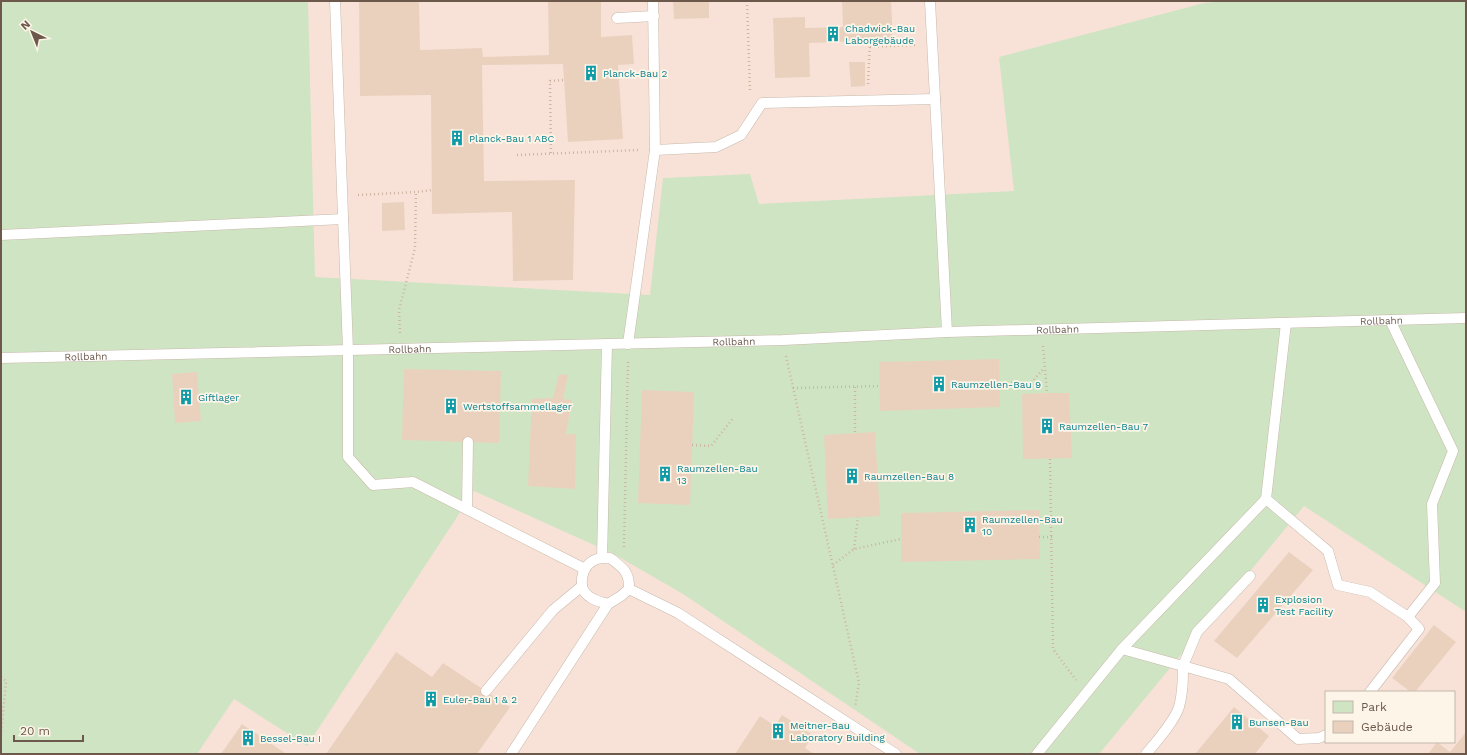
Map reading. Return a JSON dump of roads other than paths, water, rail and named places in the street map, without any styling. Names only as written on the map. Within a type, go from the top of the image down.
[{"type":"lane","points":[[335,1],[348,350],[348,457],[373,485],[413,482],[585,569]]},
{"type":"lane","points":[[628,344],[655,150],[654,1]]},
{"type":"lane","points":[[930,1],[947,332]]},
{"type":"lane","points":[[617,18],[654,16]]},
{"type":"lane","points":[[655,150],[716,147],[741,135],[762,103],[935,99]]},
{"type":"lane","points":[[1,235],[343,219]]},
{"type":"lane","name":"Rollbahn","points":[[1,358],[783,340],[947,332],[1466,318]]},
{"type":"lane","points":[[1390,320],[1453,452],[1432,504],[1435,583],[1408,617]]},
{"type":"lane","points":[[1036,754],[1122,649],[1266,499],[1286,323]]},
{"type":"lane","points":[[602,558],[607,344]]},
{"type":"lane","points":[[467,509],[468,442]]},
{"type":"lane","points":[[1266,499],[1328,551],[1338,585],[1370,592],[1408,617],[1419,628],[1371,691]]},
{"type":"lane","points":[[608,604],[589,597],[582,586],[582,574],[588,565],[596,559],[610,558],[624,569],[626,572],[628,589]]},
{"type":"lane","points":[[1146,754],[1163,734],[1178,709],[1184,686],[1183,666],[1197,632],[1250,576]]},
{"type":"lane","points":[[486,691],[553,610],[582,586]]},
{"type":"lane","points":[[511,754],[608,604],[621,596],[628,589]]},
{"type":"lane","points":[[628,589],[678,613],[896,754]]},
{"type":"lane","points":[[1122,649],[1229,679],[1298,739],[1319,738],[1325,735]]},
{"type":"place","name":"Chadwick-Bau Laborgebäude","points":[[833,34]]},
{"type":"place","name":"Planck-Bau 2","points":[[591,73]]},
{"type":"place","name":"Planck-Bau 1 ABC","points":[[457,138]]},
{"type":"place","name":"Raumzellen-Bau 9","points":[[939,384]]},
{"type":"place","name":"Giftlager","points":[[186,397]]},
{"type":"place","name":"Wertstoffsammellager","points":[[451,406]]},
{"type":"place","name":"Raumzellen-Bau 7","points":[[1047,426]]},
{"type":"place","name":"Raumzellen-Bau 13","points":[[665,474]]},
{"type":"place","name":"Raumzellen-Bau 8","points":[[852,476]]},
{"type":"place","name":"Raumzellen-Bau 10","points":[[970,525]]},
{"type":"place","name":"Explosion Test Facility","points":[[1263,605]]},
{"type":"place","name":"Euler-Bau 1 & 2","points":[[431,699]]},
{"type":"place","name":"Bunsen-Bau","points":[[1237,722]]},
{"type":"place","name":"Meitner-Bau Laboratory Building","points":[[778,731]]},
{"type":"place","name":"Bessel-Bau I","points":[[248,738]]}]
